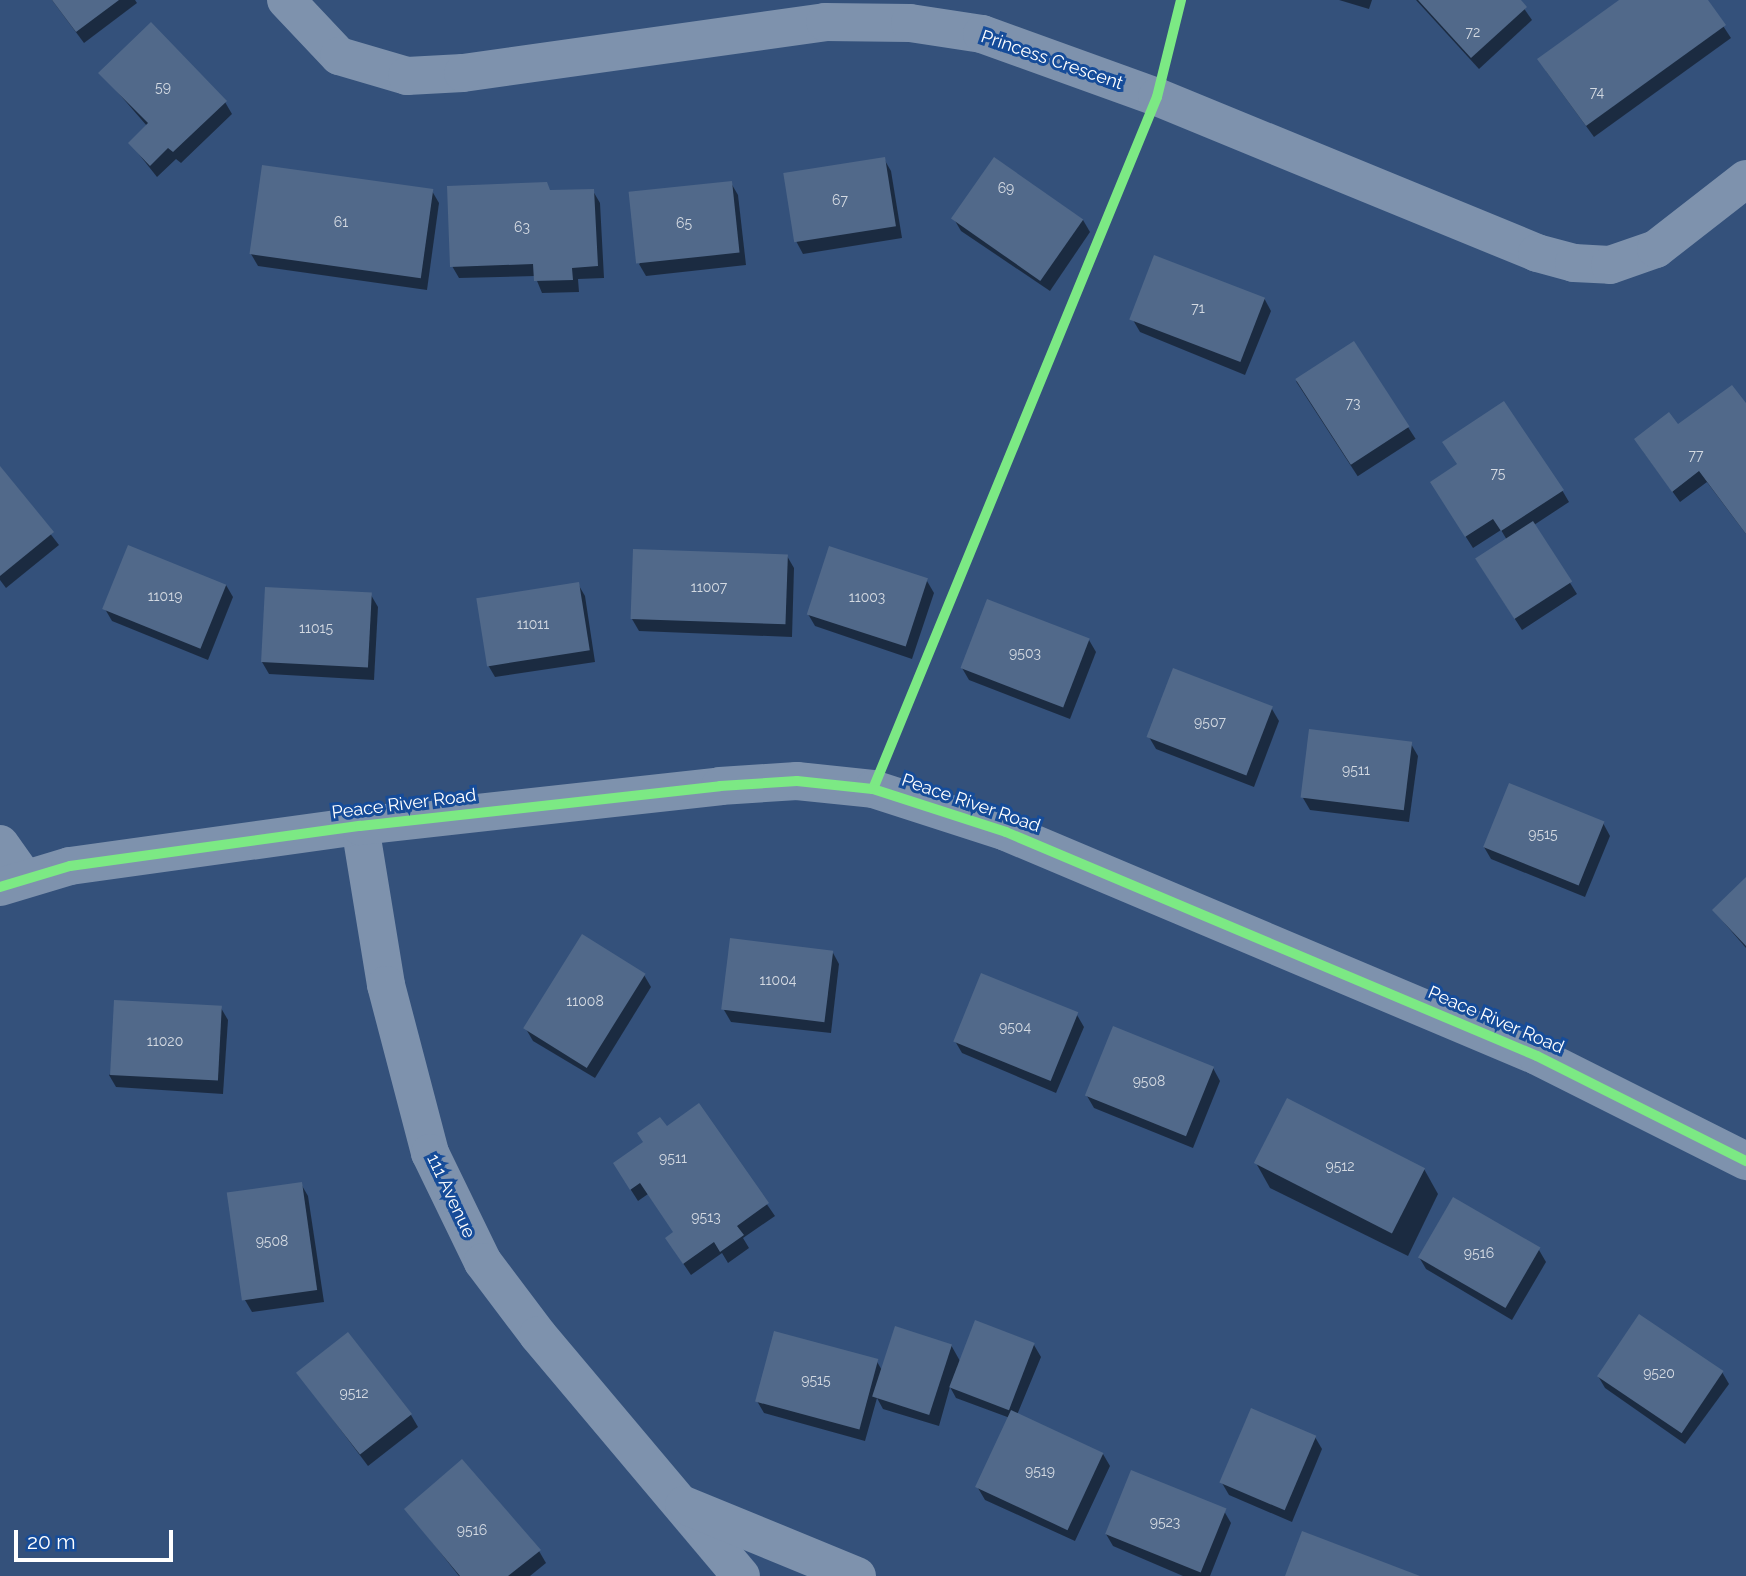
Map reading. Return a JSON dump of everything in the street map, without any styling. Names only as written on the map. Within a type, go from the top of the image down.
[{"type":"street","name":"Princess Crescent","points":[[286,0],[339,56],[407,76],[463,73],[825,22],[910,23],[982,34],[1157,97],[1537,253],[1574,263],[1610,265],[1656,249],[1746,179]]},
{"type":"street","name":"Peace River Road","points":[[12,882],[119,858],[360,826],[720,786],[797,781],[873,789],[1006,832],[1524,1050],[1746,1161]]},
{"type":"street","name":"111 Avenue","points":[[360,826],[386,985],[430,1153],[483,1262],[741,1576]]},
{"type":"street","points":[[0,844],[12,882]]},
{"type":"street","name":"111 Avenue","points":[[679,1503],[857,1576]]},
{"type":"building","points":[[52,0],[119,0],[76,32]]},
{"type":"building","points":[[1418,0],[1521,0],[1527,7],[1471,58]]},
{"type":"building","points":[[1619,0],[1708,0],[1726,25],[1586,126],[1537,59]]},
{"type":"building","points":[[151,22],[227,101],[173,152],[168,148],[150,166],[128,143],[148,123],[98,73]]},
{"type":"building","points":[[885,157],[896,226],[794,242],[783,173]]},
{"type":"building","points":[[994,157],[1083,220],[1040,281],[951,218]]},
{"type":"building","points":[[262,165],[433,189],[421,278],[249,254]]},
{"type":"building","points":[[732,181],[740,253],[636,263],[629,192]]},
{"type":"building","points":[[547,182],[550,190],[594,189],[598,266],[572,268],[573,280],[534,281],[533,264],[450,267],[447,186]]},
{"type":"building","points":[[1154,255],[1265,298],[1240,362],[1129,319]]},
{"type":"building","points":[[1354,341],[1410,427],[1351,465],[1295,379]]},
{"type":"building","points":[[1732,385],[1746,403],[1746,534],[1699,471],[1672,492],[1634,439],[1669,412],[1678,424]]},
{"type":"building","points":[[1504,401],[1564,490],[1501,531],[1493,519],[1465,537],[1430,482],[1457,464],[1442,442]]},
{"type":"building","points":[[0,466],[54,532],[0,576]]},
{"type":"building","points":[[1533,521],[1572,581],[1514,619],[1475,559]]},
{"type":"building","points":[[128,545],[226,585],[200,649],[102,609]]},
{"type":"building","points":[[829,546],[928,578],[906,647],[807,614]]},
{"type":"building","points":[[633,549],[788,554],[785,624],[631,619]]},
{"type":"building","points":[[579,582],[590,650],[487,666],[476,598]]},
{"type":"building","points":[[265,587],[372,593],[368,667],[261,662]]},
{"type":"building","points":[[987,599],[1090,638],[1063,708],[960,668]]},
{"type":"building","points":[[1173,668],[1273,706],[1246,775],[1146,737]]},
{"type":"building","points":[[1309,729],[1412,742],[1404,810],[1301,797]]},
{"type":"building","points":[[1509,783],[1604,822],[1579,886],[1483,847]]},
{"type":"building","points":[[1746,877],[1746,946],[1712,910]]},
{"type":"building","points":[[582,934],[646,974],[587,1068],[523,1028]]},
{"type":"building","points":[[730,938],[833,951],[824,1022],[721,1009]]},
{"type":"building","points":[[981,973],[1078,1012],[1051,1081],[953,1042]]},
{"type":"building","points":[[114,1000],[222,1006],[218,1081],[110,1075]]},
{"type":"building","points":[[1113,1026],[1214,1067],[1186,1136],[1085,1096]]},
{"type":"building","points":[[1287,1098],[1425,1168],[1392,1233],[1254,1163]]},
{"type":"building","points":[[699,1103],[769,1203],[737,1226],[744,1235],[720,1252],[714,1242],[683,1264],[665,1238],[673,1232],[640,1183],[630,1190],[613,1163],[643,1142],[637,1133],[660,1117],[667,1126]]},
{"type":"building","points":[[302,1182],[317,1290],[242,1301],[227,1193]]},
{"type":"building","points":[[1453,1197],[1540,1248],[1505,1308],[1418,1258]]},
{"type":"building","points":[[1639,1314],[1724,1371],[1682,1433],[1597,1376]]},
{"type":"building","points":[[975,1320],[1035,1343],[1009,1410],[949,1387]]},
{"type":"building","points":[[895,1326],[952,1345],[929,1415],[872,1396]]},
{"type":"building","points":[[774,1331],[878,1359],[859,1429],[755,1402]]},
{"type":"building","points":[[348,1332],[412,1414],[360,1455],[296,1373]]},
{"type":"building","points":[[1251,1408],[1316,1436],[1285,1510],[1219,1483]]},
{"type":"building","points":[[1011,1410],[1103,1453],[1068,1530],[975,1487]]},
{"type":"building","points":[[462,1459],[541,1550],[508,1576],[460,1576],[404,1509]]},
{"type":"building","points":[[1131,1470],[1226,1509],[1201,1573],[1105,1534]]},
{"type":"building","points":[[1302,1531],[1420,1576],[1285,1576]]},
{"type":"cycle path","points":[[873,789],[1157,97],[1181,0]]},
{"type":"cycle path","points":[[0,887],[70,866],[360,826],[720,786],[797,781],[873,789],[1006,832],[1537,1056],[1746,1161]]}]
